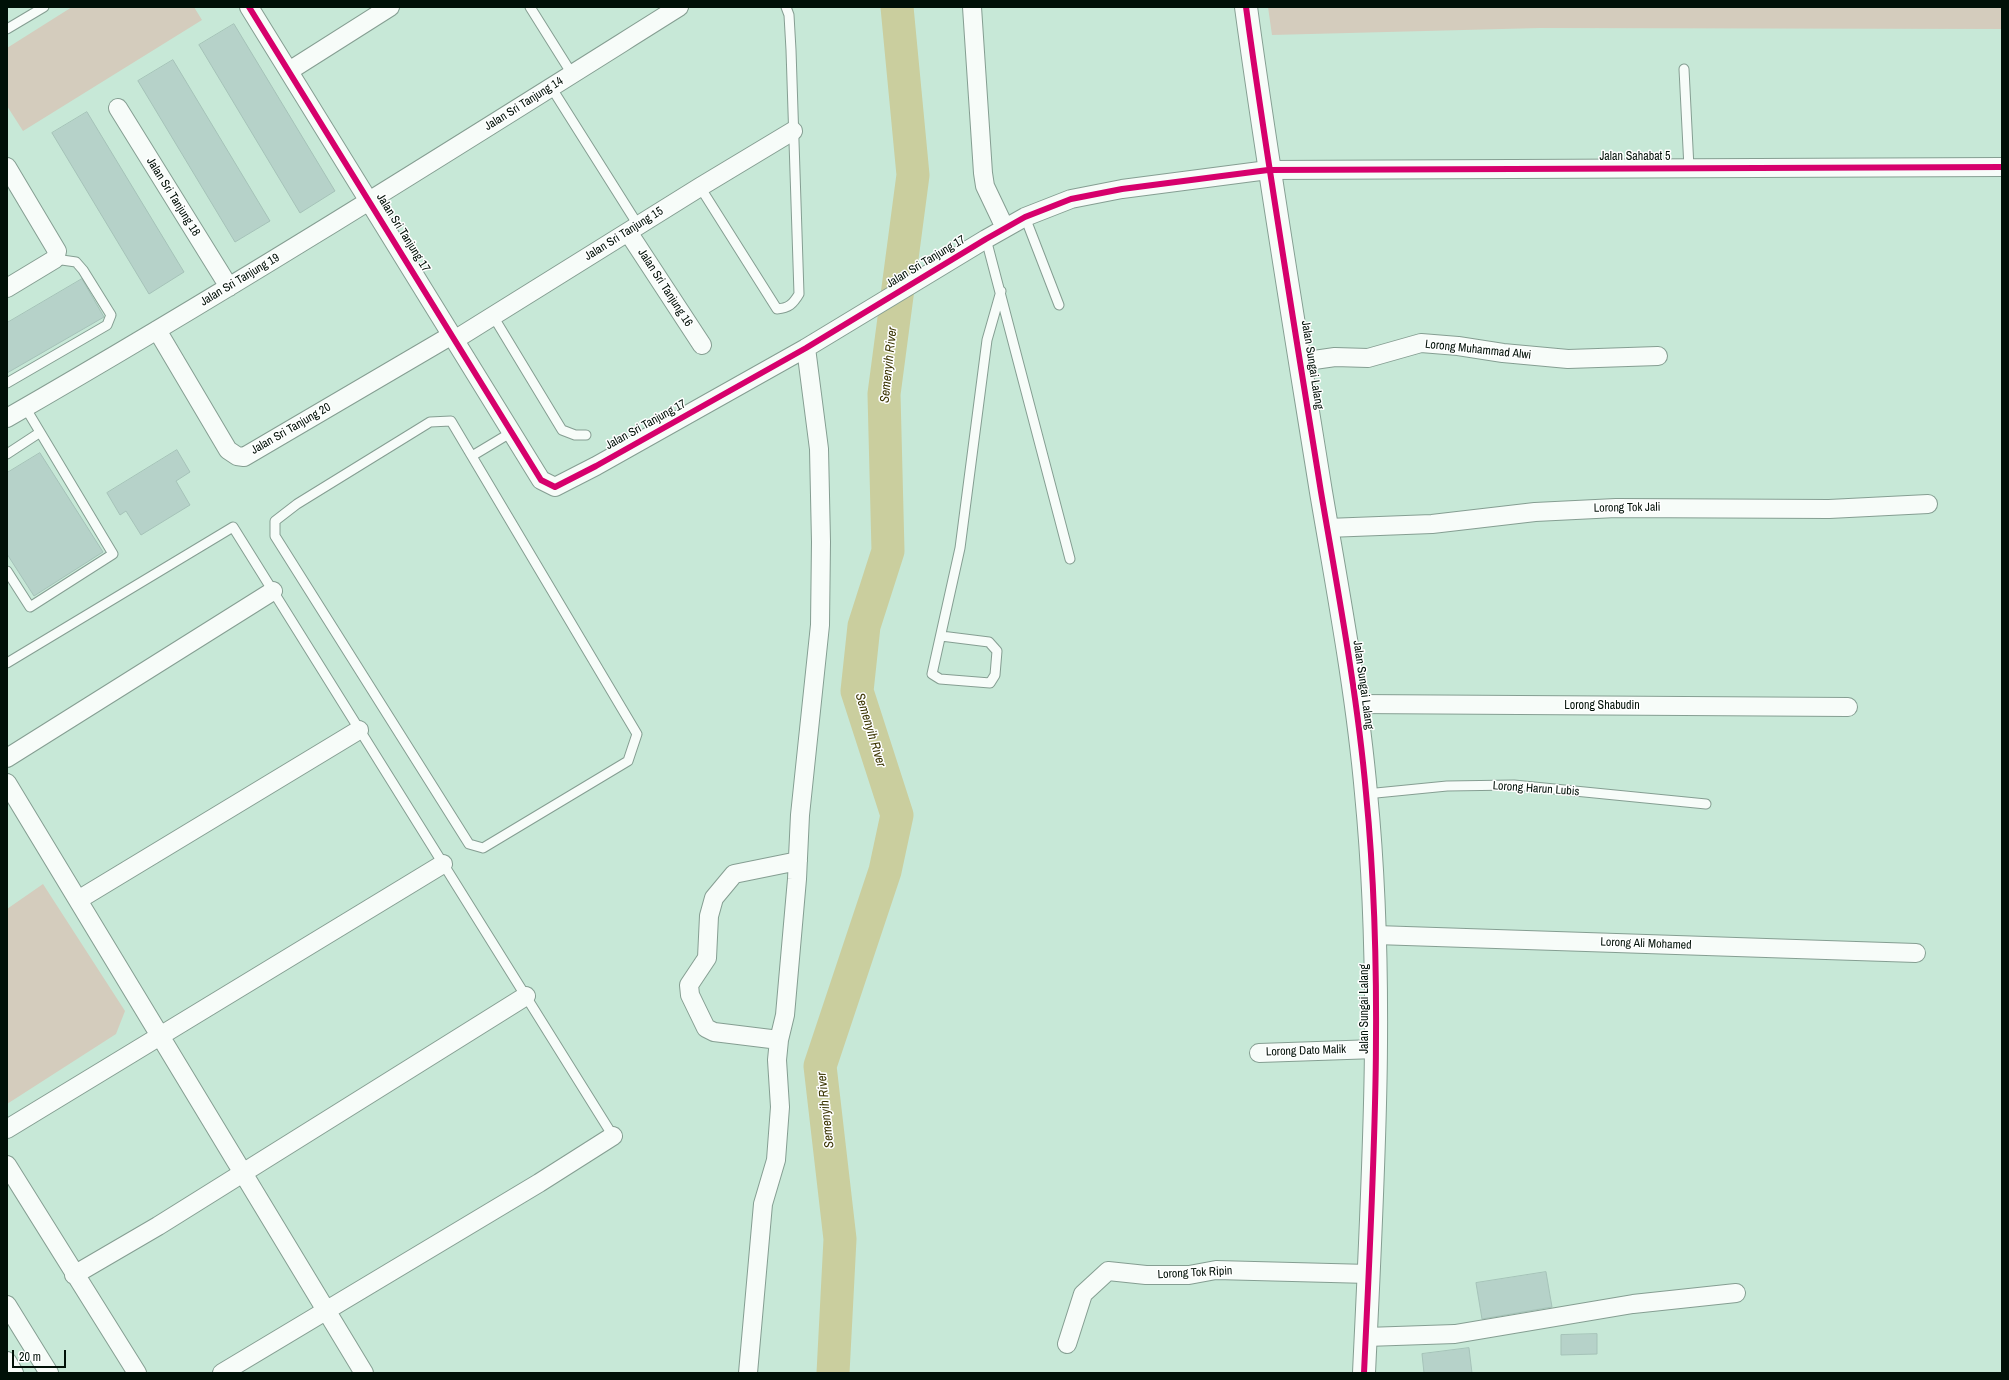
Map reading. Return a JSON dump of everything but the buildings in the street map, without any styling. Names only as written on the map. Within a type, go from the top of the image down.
[{"type":"street","name":"Jalan Sri Tanjung 17","points":[[249,7],[541,480],[555,487],[596,466],[806,348],[986,239],[1026,217],[1071,199],[1122,189],[1268,170]]},
{"type":"street","points":[[289,71],[390,7]]},
{"type":"street","name":"Jalan Sri Tanjung 14","points":[[370,201],[678,7]]},
{"type":"street","points":[[972,7],[983,173],[985,186],[1005,228]]},
{"type":"street","name":"Jalan Sungai Lalang","points":[[1246,7],[1268,170],[1356,704],[1366,794],[1376,935],[1376,1106],[1364,1373]]},
{"type":"street","name":"Jalan Sri Tanjung 18","points":[[118,108],[228,287]]},
{"type":"street","name":"Jalan Sri Tanjung 15","points":[[454,337],[493,316],[793,131]]},
{"type":"street","points":[[7,167],[12,185],[56,255],[7,288]]},
{"type":"street","name":"Jalan Sahabat 5","points":[[1268,170],[2002,167]]},
{"type":"street","name":"Jalan Sri Tanjung 19","points":[[7,418],[109,360],[370,201]]},
{"type":"street","name":"Jalan Sri Tanjung 16","points":[[633,229],[702,345]]},
{"type":"street","name":"Jalan Sri Tanjung 20","points":[[158,330],[228,450],[237,456],[244,457],[454,337]]},
{"type":"street","name":"Lorong Muhammad Alwi","points":[[1300,362],[1334,357],[1368,358],[1421,343],[1568,359],[1658,356]]},
{"type":"street","points":[[748,1373],[762,1204],[776,1160],[780,1107],[777,1060],[779,1040],[785,1015],[798,861],[800,815],[820,625],[821,542],[819,449],[806,348]]},
{"type":"street","name":"Lorong Tok Jali","points":[[1327,528],[1432,524],[1535,512],[1616,508],[1829,509],[1928,504]]},
{"type":"street","points":[[7,758],[273,591]]},
{"type":"street","name":"Lorong Shabudin","points":[[1356,704],[1848,707]]},
{"type":"street","points":[[78,900],[360,730]]},
{"type":"street","points":[[7,783],[364,1373]]},
{"type":"street","points":[[779,1040],[721,1033],[706,1028],[690,995],[689,985],[707,958],[709,916],[714,898],[734,874],[798,861]]},
{"type":"street","points":[[7,1129],[443,864]]},
{"type":"street","name":"Lorong Ali Mohamed","points":[[1376,935],[1916,953]]},
{"type":"street","points":[[74,1275],[158,1226],[526,996]]},
{"type":"street","name":"Lorong Dato Malik","points":[[1259,1053],[1376,1049]]},
{"type":"street","points":[[222,1373],[539,1183],[613,1136]]},
{"type":"street","points":[[7,1165],[74,1275],[137,1373]]},
{"type":"street","name":"Lorong Tok Ripin","points":[[1067,1344],[1083,1294],[1108,1271],[1146,1275],[1189,1275],[1216,1270],[1369,1274]]},
{"type":"street","points":[[1366,1337],[1455,1334],[1633,1304],[1736,1293]]},
{"type":"street","points":[[7,1305],[49,1373]]},
{"type":"street","points":[[7,1361],[14,1373]]},
{"type":"lane","points":[[7,29],[44,7]]},
{"type":"lane","points":[[530,7],[572,74]]},
{"type":"lane","points":[[700,187],[777,308],[786,308],[794,303],[799,294],[789,22],[786,7]]},
{"type":"lane","points":[[1684,69],[1689,168]]},
{"type":"lane","points":[[552,87],[633,229]]},
{"type":"lane","points":[[1026,217],[1059,305]]},
{"type":"lane","points":[[986,239],[1070,559]]},
{"type":"lane","points":[[7,383],[108,325],[111,315],[84,270],[76,262],[56,255]]},
{"type":"lane","points":[[941,636],[989,642],[997,651],[996,675],[990,683],[940,679],[932,674],[960,548],[987,340],[1001,292]]},
{"type":"lane","name":"Jalan Sri Tanjung 17","points":[[493,316],[562,430],[574,435],[586,435]]},
{"type":"lane","points":[[7,571],[30,607],[113,554],[39,433],[25,407]]},
{"type":"lane","points":[[451,421],[472,456],[637,734],[628,761],[483,848],[469,844],[275,536],[275,521],[297,504],[430,422],[451,421]]},
{"type":"lane","points":[[472,456],[512,432]]},
{"type":"lane","points":[[7,454],[39,433]]},
{"type":"lane","points":[[7,663],[233,527],[613,1136]]},
{"type":"lane","name":"Lorong Harun Lubis","points":[[1366,794],[1447,786],[1514,785],[1706,804]]},
{"type":"shaded area","points":[[72,7],[194,7],[202,20],[23,131],[7,106],[7,48]]},
{"type":"shaded area","points":[[1268,7],[2002,7],[2002,29],[1540,28],[1272,35]]},
{"type":"shaded area","points":[[43,884],[125,1011],[116,1034],[7,1104],[7,909]]},
{"type":"waterway","name":"Semenyih River","points":[[833,1373],[840,1239],[820,1066],[885,871],[897,815],[857,691],[864,626],[888,551],[884,394],[913,175],[897,7]]},
{"type":"cycle path","points":[[249,7],[541,480],[555,487],[596,466],[806,348],[1025,217],[1071,199],[1122,189],[1268,170],[2002,167]]},
{"type":"cycle path","points":[[1246,7],[1282,250],[1358,717],[1366,793],[1372,865],[1375,938],[1376,1083],[1364,1373]]}]
